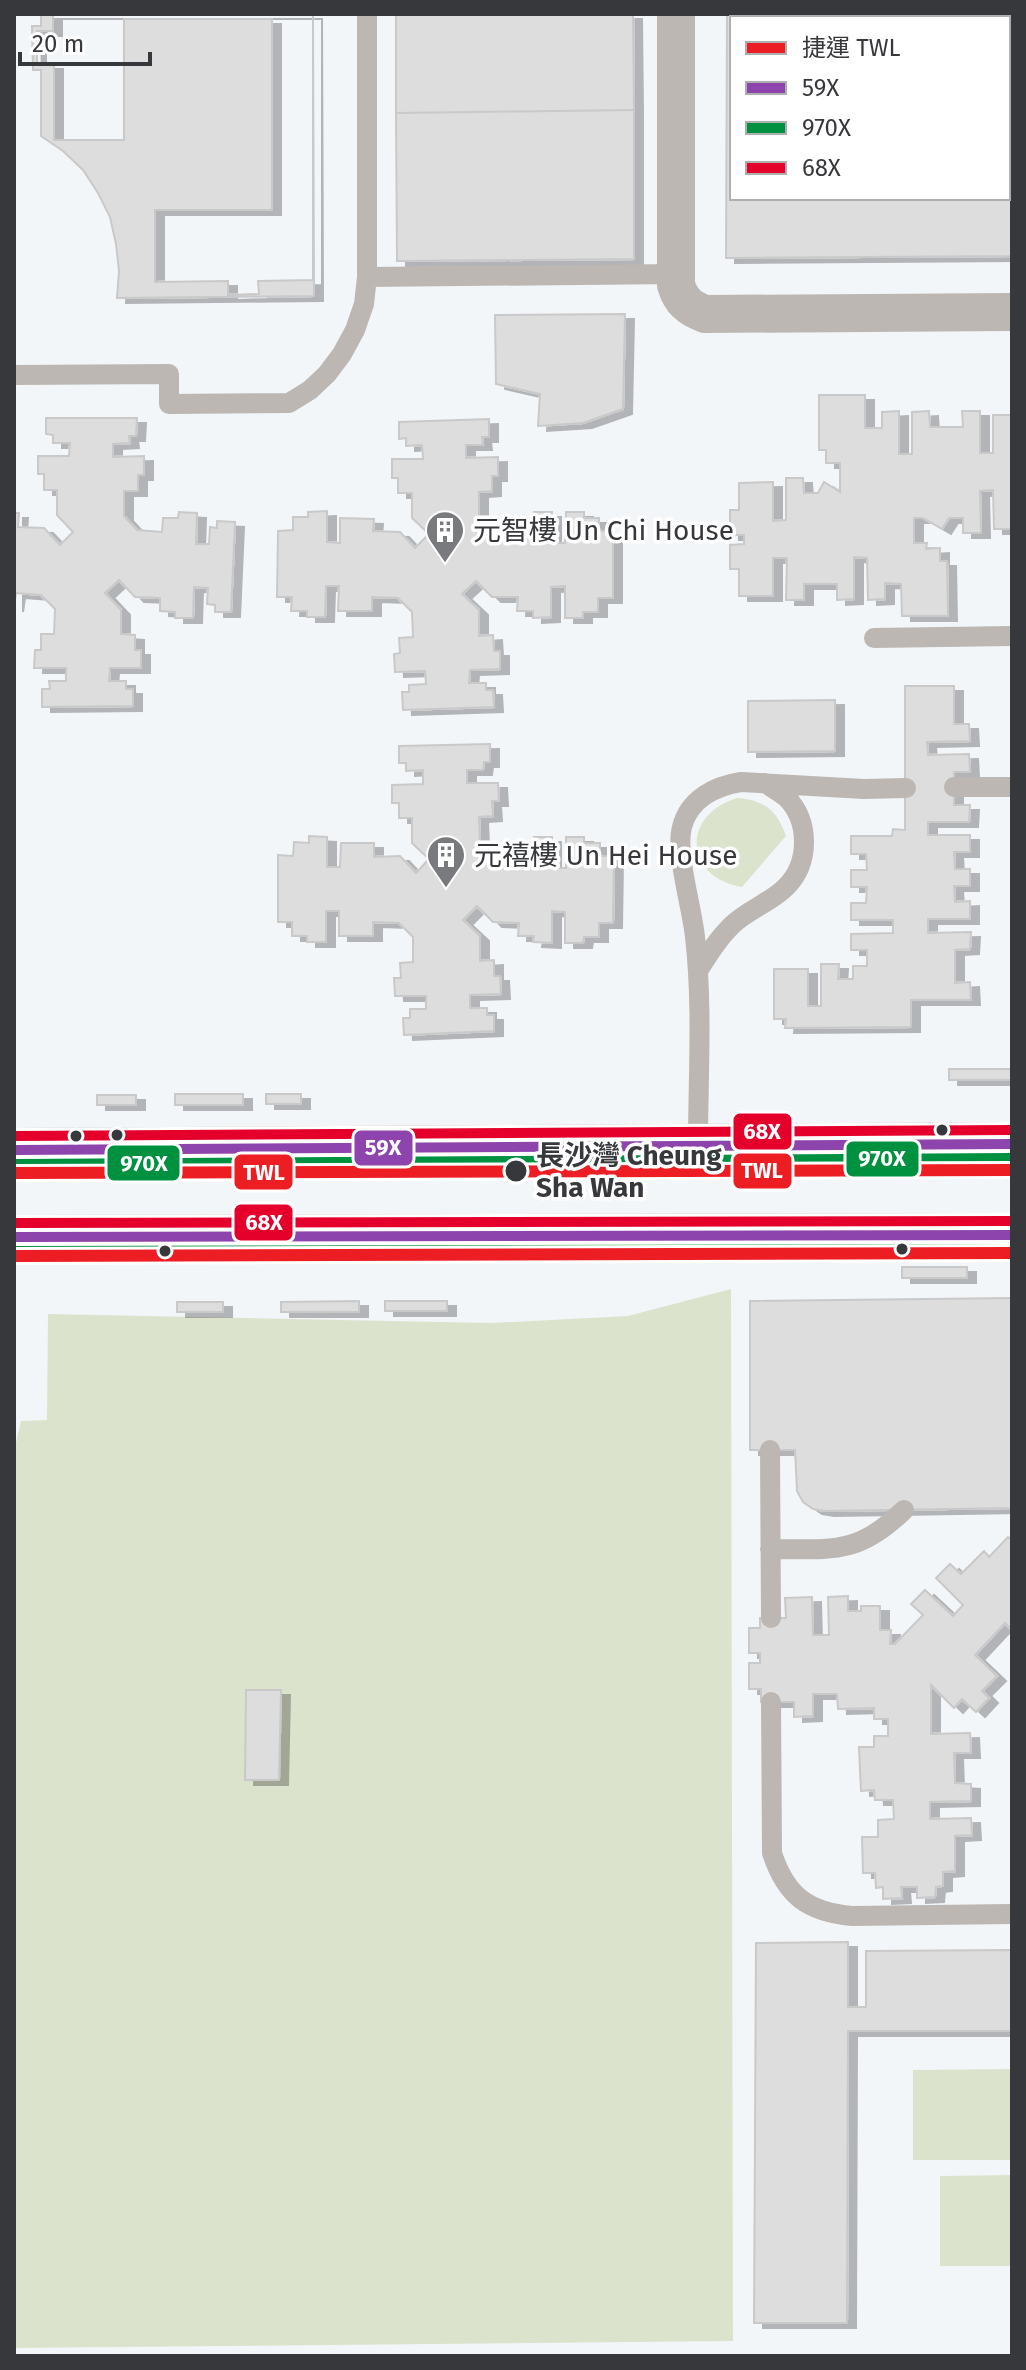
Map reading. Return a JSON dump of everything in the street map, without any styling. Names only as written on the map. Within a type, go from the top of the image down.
[{"type":"main road","points":[[14,1150],[1012,1144]]},
{"type":"main road","points":[[14,1237],[1012,1235]]},
{"type":"street","points":[[676,14],[676,285],[686,304],[705,314],[1012,312]]},
{"type":"lane","points":[[14,375],[169,374],[169,404],[289,403],[310,390],[327,374],[355,330],[364,304],[367,277],[367,14]]},
{"type":"lane","points":[[367,277],[676,274]]},
{"type":"lane","points":[[874,638],[1012,636]]},
{"type":"lane","points":[[698,1146],[698,971],[679,844],[682,824],[691,807],[705,793],[722,785],[741,782],[864,789],[906,788]]},
{"type":"lane","points":[[698,971],[731,926],[787,887],[800,866],[805,841],[800,817],[786,797],[765,783]]},
{"type":"lane","points":[[954,787],[1012,787]]},
{"type":"lane","points":[[770,1450],[771,1618]]},
{"type":"lane","points":[[770,1549],[839,1549],[874,1534],[904,1510]]},
{"type":"lane","points":[[771,1702],[772,1853],[786,1886],[799,1898],[815,1909],[852,1916],[1012,1914]]},
{"type":"green space","points":[[737,798],[755,801],[768,808],[778,819],[786,836],[742,887],[723,881],[709,871],[700,859],[697,845],[699,831],[706,818],[719,806]]},
{"type":"green space","points":[[731,1289],[733,2341],[14,2348],[14,1451],[21,1421],[47,1420],[48,1314],[491,1323],[628,1316]]},
{"type":"green space","points":[[1012,2069],[1012,2160],[913,2160],[913,2070]]},
{"type":"green space","points":[[1012,2175],[1012,2266],[940,2266],[940,2176]]},
{"type":"building","points":[[41,14],[313,14],[314,296],[117,298],[119,271],[110,217],[83,170],[41,136],[41,70],[33,70],[32,26],[41,26]]},
{"type":"building","points":[[53,14],[313,14],[313,280],[258,281],[259,294],[228,295],[228,281],[155,282],[155,210],[272,210],[272,19],[124,19],[124,140],[54,140],[54,64],[37,64],[37,31],[53,31]]},
{"type":"building","points":[[396,14],[633,14],[634,110],[396,113]]},
{"type":"building","points":[[727,14],[1012,14],[1012,256],[726,258]]},
{"type":"building","points":[[634,110],[634,259],[397,261],[396,113]]},
{"type":"building","points":[[625,314],[623,409],[583,423],[538,426],[540,394],[496,384],[495,315]]},
{"type":"building","points":[[819,395],[865,395],[865,428],[882,428],[882,412],[899,411],[899,454],[912,454],[912,412],[929,411],[930,427],[963,427],[962,411],[980,411],[980,453],[993,453],[993,415],[1012,415],[1012,529],[994,529],[993,490],[980,491],[981,533],[963,533],[963,518],[949,518],[942,529],[923,518],[914,518],[914,543],[927,543],[926,549],[940,548],[940,561],[947,561],[948,616],[902,616],[901,584],[885,583],[885,599],[868,600],[867,558],[854,557],[854,599],[837,600],[837,584],[804,584],[804,600],[786,600],[787,558],[773,558],[773,596],[739,596],[739,569],[730,569],[730,545],[744,544],[744,535],[730,535],[730,510],[739,510],[739,483],[773,482],[773,521],[786,520],[786,478],[803,478],[804,493],[818,493],[824,482],[840,492],[840,463],[826,463],[826,450],[819,450]]},
{"type":"building","points":[[46,418],[137,418],[136,436],[129,436],[130,443],[113,444],[113,457],[144,456],[144,475],[138,475],[138,491],[124,491],[124,516],[137,530],[162,532],[163,518],[178,518],[179,512],[197,513],[196,544],[209,544],[210,527],[217,528],[217,521],[235,522],[231,612],[215,612],[215,605],[207,604],[208,588],[194,587],[193,618],[175,618],[175,612],[160,611],[160,598],[135,597],[119,580],[105,593],[121,610],[121,634],[135,635],[135,650],[141,650],[141,668],[110,668],[109,681],[126,681],[126,689],[133,689],[133,706],[42,707],[42,689],[50,689],[49,681],[66,681],[66,668],[34,668],[35,650],[41,650],[41,634],[54,634],[55,609],[41,595],[16,593],[14,607],[14,513],[19,513],[18,527],[44,528],[60,545],[73,532],[57,515],[57,490],[44,490],[44,474],[38,474],[38,456],[69,456],[70,443],[53,443],[53,435],[46,434]]},
{"type":"building","name":"元智樓 Un Chi House","points":[[489,419],[489,437],[482,437],[483,445],[466,445],[466,458],[498,457],[498,476],[492,476],[492,491],[479,492],[479,517],[493,531],[518,531],[519,518],[533,518],[534,512],[552,512],[552,543],[565,543],[566,512],[584,512],[584,518],[599,518],[599,531],[613,531],[613,598],[598,598],[598,612],[583,612],[583,618],[565,618],[565,586],[551,587],[551,617],[533,618],[533,611],[517,611],[518,597],[492,597],[476,581],[462,594],[479,610],[479,636],[493,635],[494,651],[500,651],[500,669],[470,670],[469,683],[486,683],[486,690],[493,690],[494,707],[403,710],[402,692],[409,692],[409,685],[426,684],[425,671],[395,672],[394,654],[400,653],[399,638],[413,637],[412,612],[398,598],[372,597],[372,611],[338,611],[339,586],[326,586],[325,617],[307,617],[307,611],[291,611],[292,597],[277,597],[278,531],[293,530],[293,517],[308,517],[308,512],[327,511],[327,542],[340,543],[340,518],[374,519],[373,531],[400,532],[415,548],[429,534],[412,518],[412,493],[398,493],[398,478],[392,478],[392,459],[423,459],[422,445],[406,446],[406,438],[399,439],[399,422]]},
{"type":"building","points":[[905,686],[954,686],[954,724],[969,724],[970,741],[927,742],[928,755],[969,754],[970,772],[954,772],[954,805],[970,805],[969,822],[928,822],[928,835],[970,835],[970,852],[954,852],[955,869],[970,869],[970,886],[954,886],[955,902],[970,901],[970,919],[928,919],[928,933],[971,932],[970,949],[955,950],[955,983],[970,982],[971,1000],[911,1000],[911,1027],[785,1028],[786,1019],[774,1019],[774,969],[808,969],[808,1006],[821,1006],[821,964],[839,964],[838,979],[853,979],[853,966],[867,966],[867,950],[851,950],[851,934],[893,933],[893,920],[851,920],[851,903],[866,903],[867,887],[851,887],[851,870],[867,870],[866,854],[851,854],[851,836],[892,836],[893,829],[905,830]]},
{"type":"building","points":[[835,700],[835,751],[748,752],[748,701]]},
{"type":"building","name":"元禧樓 Un Hei House","points":[[490,744],[490,762],[484,762],[483,770],[467,770],[467,783],[498,783],[499,801],[492,801],[493,816],[479,817],[480,842],[493,856],[519,856],[519,842],[534,842],[534,837],[552,837],[552,868],[566,868],[566,837],[584,837],[584,843],[600,843],[600,856],[614,856],[613,923],[599,923],[599,937],[584,937],[583,943],[565,943],[565,912],[552,911],[552,943],[533,942],[534,936],[518,936],[519,923],[493,922],[477,906],[463,920],[480,936],[480,961],[494,960],[494,976],[500,976],[501,994],[470,995],[470,1008],[487,1008],[487,1015],[494,1015],[494,1031],[404,1035],[403,1018],[410,1018],[410,1009],[426,1009],[426,996],[395,996],[394,978],[401,978],[400,963],[413,962],[413,937],[399,923],[373,922],[373,936],[339,936],[339,911],[326,911],[326,942],[307,942],[307,936],[292,936],[292,922],[278,922],[278,855],[293,856],[294,842],[309,843],[309,836],[327,837],[327,867],[340,867],[341,843],[374,843],[374,857],[400,856],[416,873],[429,859],[412,843],[412,818],[399,818],[399,803],[392,803],[392,785],[423,784],[423,770],[406,771],[406,763],[399,763],[399,746]]},
{"type":"building","points":[[949,1069],[1012,1069],[1012,1080],[949,1080]]},
{"type":"building","points":[[175,1094],[243,1094],[243,1105],[175,1105]]},
{"type":"building","points":[[266,1094],[301,1094],[301,1104],[266,1104]]},
{"type":"building","points":[[97,1095],[136,1095],[136,1105],[97,1105]]},
{"type":"building","points":[[902,1267],[967,1267],[967,1278],[902,1278]]},
{"type":"building","points":[[1012,1298],[1012,1508],[813,1509],[803,1502],[797,1491],[795,1450],[750,1450],[750,1301]]},
{"type":"building","points":[[359,1301],[359,1312],[281,1312],[281,1302]]},
{"type":"building","points":[[385,1301],[447,1301],[447,1311],[385,1311]]},
{"type":"building","points":[[177,1302],[223,1302],[223,1312],[177,1312]]},
{"type":"building","points":[[1008,1537],[1012,1540],[1012,1630],[1005,1623],[975,1655],[997,1676],[982,1691],[989,1698],[976,1712],[962,1699],[954,1708],[931,1685],[931,1734],[970,1733],[971,1753],[954,1753],[955,1783],[971,1784],[971,1801],[930,1802],[930,1819],[971,1818],[972,1835],[955,1836],[955,1871],[943,1872],[943,1886],[936,1887],[935,1897],[917,1898],[917,1887],[901,1887],[902,1898],[883,1899],[883,1887],[876,1888],[875,1873],[863,1873],[862,1837],[878,1837],[878,1820],[894,1819],[893,1800],[875,1800],[874,1790],[861,1791],[859,1747],[874,1747],[874,1736],[888,1736],[888,1719],[874,1719],[874,1708],[838,1709],[837,1694],[813,1694],[813,1716],[794,1717],[794,1702],[761,1702],[761,1689],[749,1689],[749,1663],[760,1663],[760,1653],[749,1653],[749,1628],[760,1628],[760,1618],[786,1618],[785,1598],[812,1597],[813,1635],[829,1635],[828,1597],[848,1596],[848,1611],[861,1611],[861,1606],[880,1606],[880,1630],[891,1630],[890,1644],[895,1644],[923,1615],[911,1604],[925,1590],[953,1616],[963,1605],[936,1578],[950,1564],[961,1574],[984,1551],[989,1557]]},
{"type":"building","points":[[246,1690],[281,1690],[279,1780],[245,1780]]},
{"type":"building","points":[[848,1942],[848,2007],[866,2007],[866,1951],[1012,1950],[1012,2031],[848,2031],[847,2323],[754,2323],[756,1943]]},
{"type":"metro line","name":"TWL","points":[[14,1173],[1012,1170]]},
{"type":"metro line","name":"TWL","points":[[14,1256],[1012,1253]]},
{"type":"transit line","name":"68X","points":[[14,1136],[1012,1130]]},
{"type":"transit line","name":"59X","points":[[14,1150],[1012,1144]]},
{"type":"transit line","name":"970X","points":[[14,1164],[1012,1158]]},
{"type":"transit line","name":"68X","points":[[14,1223],[1012,1221]]},
{"type":"transit line","name":"59X","points":[[14,1237],[1012,1235]]},
{"type":"transit line","name":"970X","points":[[14,1251],[1012,1249]]},
{"type":"place","name":"元智樓 Un Chi House","points":[[445,564]]},
{"type":"place","name":"元禧樓 Un Hei House","points":[[446,889]]},
{"type":"place","name":"長沙灣 Cheung Sha Wan","points":[[516,1171]]}]
